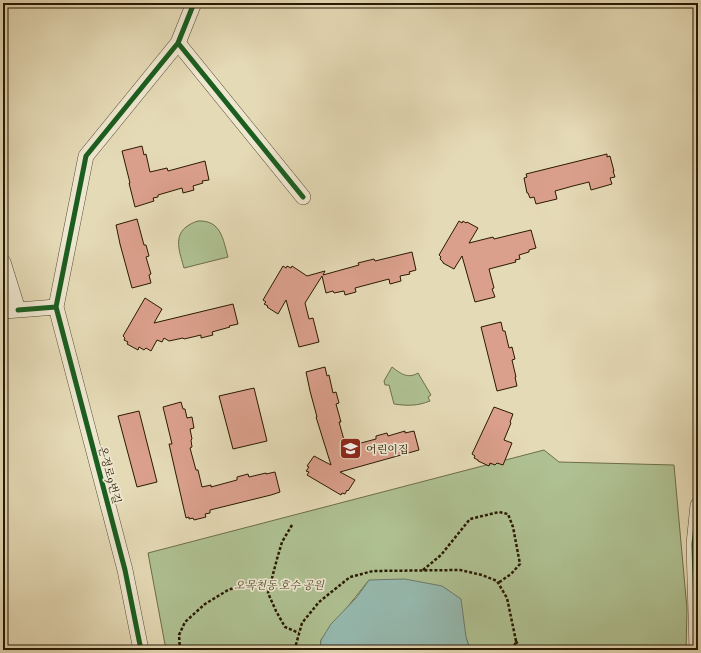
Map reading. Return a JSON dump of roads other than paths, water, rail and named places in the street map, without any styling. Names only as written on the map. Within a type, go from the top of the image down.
[{"type":"street","points":[[3,311],[56,307],[86,156],[178,43],[194,3]]},
{"type":"street","points":[[178,43],[303,197]]},
{"type":"street","points":[[3,262],[18,310]]},
{"type":"street","name":"온정로9번길","points":[[56,307],[125,570],[141,650]]},
{"type":"street","points":[[697,650],[694,544],[698,505]]},
{"type":"water","points":[[405,579],[442,586],[461,599],[466,637],[470,650],[320,650],[321,640],[331,624],[357,597],[369,580]]},
{"type":"place","name":"어린이집","points":[[350,449]]},
{"type":"park label","name":"오목천동 호수 공원","points":[[279,585]]}]
